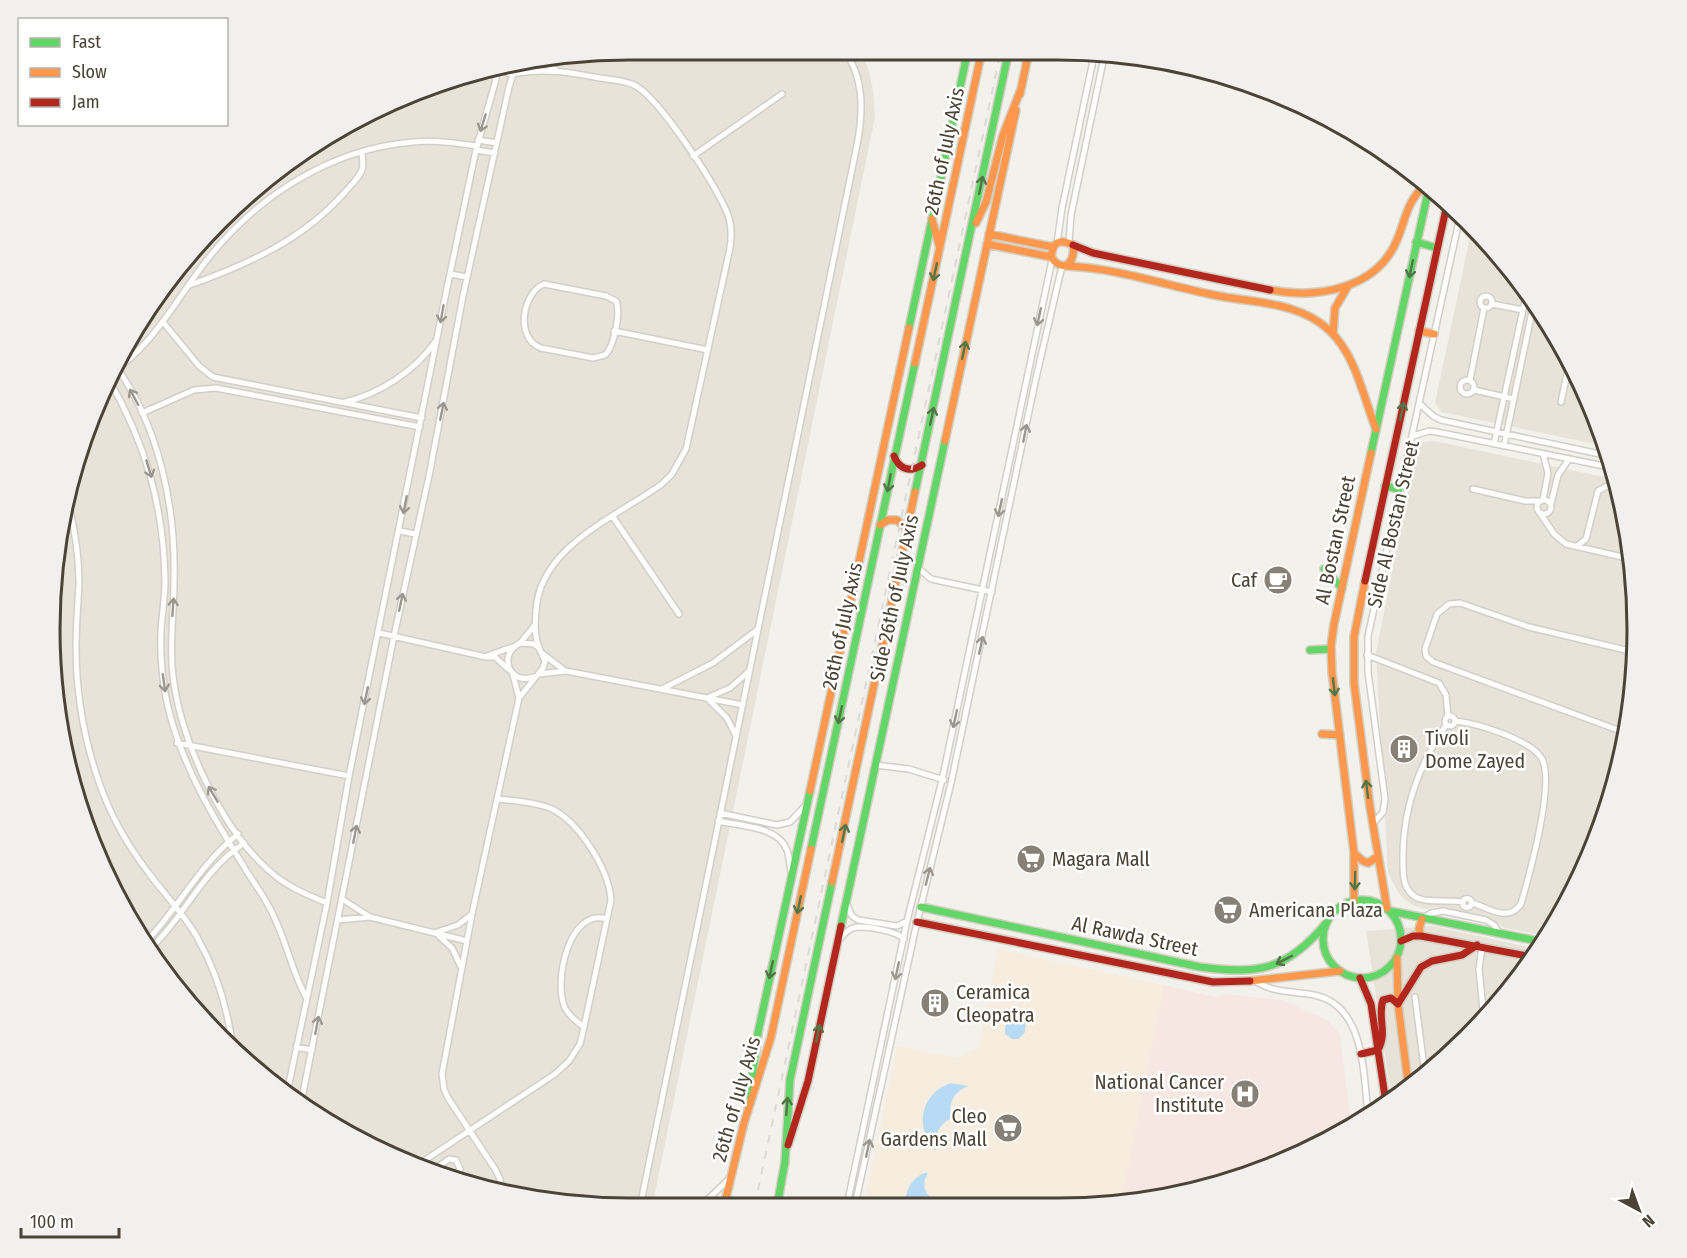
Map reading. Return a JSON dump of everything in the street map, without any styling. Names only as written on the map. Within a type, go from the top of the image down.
[{"type":"main road","points":[[749,1105],[754,1051],[966,60]]},
{"type":"main road","name":"26th of July Axis","points":[[726,1198],[749,1105],[771,1037],[980,60]]},
{"type":"main road","points":[[779,1198],[784,1173],[790,1080],[1007,60]]},
{"type":"main road","name":"Side 26th of July Axis","points":[[786,1150],[804,1095],[1027,60]]},
{"type":"main road","points":[[971,230],[986,202],[1003,135],[1021,90]]},
{"type":"main road","points":[[989,234],[1055,245],[1065,241],[1093,253],[1292,294],[1326,292],[1348,286],[1367,276],[1386,260],[1396,244],[1407,209],[1420,191]]},
{"type":"main road","name":"Al Bostan Street","points":[[1354,900],[1354,853],[1331,649],[1342,588],[1427,196]]},
{"type":"main road","name":"Al Bostan Street","points":[[1389,910],[1372,825],[1353,677],[1353,655],[1356,621],[1445,213]]},
{"type":"main road","points":[[932,219],[940,249]]},
{"type":"main road","points":[[1416,242],[1437,248]]},
{"type":"main road","points":[[987,243],[1051,258],[1056,264],[1064,266],[1091,267],[1297,311],[1320,323],[1333,334],[1354,367],[1376,429]]},
{"type":"main road","points":[[1064,266],[1074,257],[1071,244]]},
{"type":"main road","points":[[1051,258],[1055,245]]},
{"type":"main road","points":[[1091,267],[1093,253]]},
{"type":"main road","points":[[1166,284],[1169,270]]},
{"type":"main road","points":[[1216,295],[1219,280]]},
{"type":"main road","points":[[1333,334],[1334,310],[1340,295],[1348,286]]},
{"type":"main road","points":[[1419,331],[1434,334]]},
{"type":"main road","points":[[894,456],[903,468],[913,470],[922,465]]},
{"type":"main road","points":[[1385,486],[1400,489]]},
{"type":"main road","points":[[880,525],[888,520],[897,520],[907,529]]},
{"type":"main road","points":[[1324,568],[1342,588]]},
{"type":"main road","points":[[1311,650],[1331,649]]},
{"type":"main road","points":[[1322,734],[1340,735]]},
{"type":"main road","points":[[1354,853],[1367,864],[1377,857]]},
{"type":"main road","points":[[1397,957],[1384,971],[1372,976],[1360,978],[1340,971],[1330,961],[1324,949],[1323,935],[1327,922],[1335,910],[1354,900],[1371,901],[1389,910],[1422,919],[1534,940]]},
{"type":"main road","points":[[925,908],[926,924]]},
{"type":"main road","name":"Al Rawda Street","points":[[925,908],[1200,967],[1237,972],[1258,970],[1285,960],[1308,944],[1327,922]]},
{"type":"main road","points":[[1389,910],[1398,922],[1401,941],[1397,957],[1398,1004],[1407,1077]]},
{"type":"main road","points":[[1421,936],[1419,929],[1422,919]]},
{"type":"main road","name":"Al Rawda Street","points":[[917,922],[1221,982],[1255,981],[1340,971]]},
{"type":"main road","points":[[1401,941],[1408,937],[1421,936],[1524,955]]},
{"type":"main road","points":[[1398,1004],[1421,967],[1432,961],[1462,955],[1479,946]]},
{"type":"main road","points":[[1360,978],[1371,1004],[1385,1094]]},
{"type":"main road","points":[[1378,1050],[1384,1038],[1381,1003],[1388,998],[1394,999],[1398,1004]]},
{"type":"main road","points":[[1361,1054],[1378,1050]]},
{"type":"street","points":[[642,1198],[862,115],[861,93],[856,73],[849,60]]},
{"type":"street","points":[[1055,245],[1093,61]]},
{"type":"street","points":[[1071,244],[1071,215],[1103,62]]},
{"type":"street","points":[[550,66],[557,70]]},
{"type":"street","points":[[508,73],[557,70],[627,82],[637,87],[666,117],[693,156],[726,209],[732,235],[686,449],[680,462],[662,484],[575,542],[548,570],[536,606],[535,625],[535,633],[544,661],[543,668],[519,698]]},
{"type":"street","points":[[303,1094],[394,636],[429,476],[467,277],[509,87],[519,71]]},
{"type":"street","points":[[289,1084],[327,903],[349,776],[450,274],[477,145],[496,76]]},
{"type":"street","points":[[693,156],[783,94]]},
{"type":"street","points":[[1085,96],[1096,98]]},
{"type":"street","points":[[130,357],[147,343],[225,238],[265,201],[310,173],[362,152],[386,146],[415,142],[477,145],[497,143]]},
{"type":"street","points":[[477,145],[495,153]]},
{"type":"street","points":[[188,286],[253,261],[308,226],[332,206],[358,176],[363,166],[362,152]]},
{"type":"street","name":"Side Al Bostan Street","points":[[1372,825],[1383,812],[1385,799],[1367,655],[1370,626],[1458,225]]},
{"type":"street","points":[[848,1198],[907,921],[942,780],[1051,258]]},
{"type":"street","points":[[857,1198],[917,922],[925,908],[1036,378],[1064,266]]},
{"type":"street","points":[[450,274],[467,277]]},
{"type":"street","points":[[544,284],[552,284],[612,298],[618,306],[614,331],[609,351],[599,358],[534,345],[525,333],[524,325],[532,292],[544,284]]},
{"type":"street","points":[[1474,390],[1470,380],[1484,308],[1480,303],[1483,297],[1490,298],[1492,304]]},
{"type":"street","points":[[1484,308],[1492,304],[1523,310]]},
{"type":"street","points":[[1494,444],[1524,304]]},
{"type":"street","points":[[1504,446],[1532,314]]},
{"type":"street","points":[[163,322],[199,366],[213,377],[422,418]]},
{"type":"street","points":[[614,331],[708,350]]},
{"type":"street","points":[[341,403],[368,394],[394,379],[419,360],[438,338]]},
{"type":"street","points":[[120,375],[142,413],[157,449],[169,507],[174,560],[171,628],[173,676],[189,744],[207,784],[244,843],[278,878],[301,892],[327,903]]},
{"type":"street","points":[[1561,402],[1567,375]]},
{"type":"street","points":[[1026,376],[1036,378]]},
{"type":"street","points":[[1470,380],[1463,382],[1460,388],[1464,394],[1472,393],[1474,390]]},
{"type":"street","points":[[114,388],[140,442],[157,502],[165,580],[161,654],[167,702],[177,743],[196,786],[275,917],[299,984],[306,997]]},
{"type":"street","points":[[142,413],[188,392],[216,388],[420,427]]},
{"type":"street","points":[[1474,390],[1514,399]]},
{"type":"street","points":[[1420,403],[1432,416],[1441,420],[1599,454]]},
{"type":"street","points":[[1413,436],[1429,431],[1437,432],[1603,466]]},
{"type":"street","points":[[1539,512],[1537,506],[1542,500],[1548,473],[1543,454]]},
{"type":"street","points":[[1549,526],[1551,504],[1558,475],[1569,459]]},
{"type":"street","points":[[1007,473],[1017,476]]},
{"type":"street","points":[[1577,546],[1586,539],[1598,491],[1609,486]]},
{"type":"street","points":[[1005,487],[1014,489]]},
{"type":"street","points":[[1473,489],[1525,501],[1542,500],[1551,504]]},
{"type":"street","points":[[1525,501],[1539,512],[1562,541],[1622,557]]},
{"type":"street","points":[[1539,512],[1547,514],[1551,511]]},
{"type":"street","points":[[613,517],[680,614]]},
{"type":"street","points":[[71,518],[77,550],[79,581],[76,648],[78,691],[83,726],[100,787],[129,845],[197,936],[218,981],[230,1034]]},
{"type":"street","points":[[400,531],[416,534]]},
{"type":"street","points":[[1586,539],[1593,550]]},
{"type":"street","points":[[918,567],[931,579],[992,592]]},
{"type":"street","points":[[986,576],[995,578]]},
{"type":"street","points":[[1618,730],[1433,662],[1426,656],[1425,649],[1437,614],[1444,606],[1455,603],[1466,604],[1529,627],[1626,650]]},
{"type":"street","points":[[500,1183],[495,1169],[448,1098],[442,1074],[472,914],[519,698],[508,657],[535,625]]},
{"type":"street","points":[[662,689],[713,663],[759,629]]},
{"type":"street","points":[[379,633],[486,657],[495,657],[512,673],[527,679],[566,671],[743,705]]},
{"type":"street","points":[[486,657],[518,644],[534,644],[566,671]]},
{"type":"street","points":[[1367,655],[1439,683],[1446,695],[1448,716],[1445,721],[1446,725],[1426,757],[1411,798],[1403,841],[1404,879],[1408,890],[1416,898],[1446,900],[1463,904]]},
{"type":"street","points":[[706,698],[730,688],[750,671]]},
{"type":"street","points":[[964,678],[973,680]]},
{"type":"street","points":[[706,698],[727,718],[736,737]]},
{"type":"street","points":[[959,700],[968,702]]},
{"type":"street","points":[[1448,716],[1453,717],[1455,722]]},
{"type":"street","points":[[1446,725],[1451,726],[1455,722],[1471,724],[1528,744],[1541,756],[1546,773],[1539,828],[1521,904],[1515,911],[1506,915],[1471,904]]},
{"type":"street","points":[[177,743],[349,776]]},
{"type":"street","points":[[875,765],[909,770],[951,783]]},
{"type":"street","points":[[425,1160],[563,1068],[575,1052],[584,1027],[611,900],[604,869],[572,825],[552,809],[498,799]]},
{"type":"street","points":[[720,813],[777,825],[790,822],[807,804]]},
{"type":"street","points":[[733,825],[734,816]]},
{"type":"street","points":[[718,821],[775,836],[786,848],[792,874]]},
{"type":"street","points":[[775,836],[779,831],[777,825]]},
{"type":"street","points":[[151,937],[166,920],[202,870],[238,834]]},
{"type":"street","points":[[155,943],[170,927],[207,876],[244,843]]},
{"type":"street","points":[[1461,914],[1463,904],[1468,898],[1471,904],[1468,916]]},
{"type":"street","points":[[342,899],[370,917]]},
{"type":"street","points":[[845,902],[852,916],[858,920],[897,926],[907,921]]},
{"type":"street","points":[[910,909],[925,908]]},
{"type":"street","points":[[1422,919],[1439,911],[1461,914],[1490,922],[1500,934]]},
{"type":"street","points":[[432,932],[450,928],[472,914]]},
{"type":"street","points":[[584,1027],[571,1016],[562,999],[564,964],[572,939],[583,924],[590,918],[599,916],[607,919]]},
{"type":"street","points":[[338,920],[370,917],[467,941]]},
{"type":"street","points":[[837,942],[849,930],[856,927],[895,933],[904,939]]},
{"type":"street","points":[[432,932],[452,948],[462,970]]},
{"type":"street","points":[[1479,946],[1483,1007]]},
{"type":"street","points":[[1255,981],[1274,990],[1316,995],[1334,1004],[1344,1014],[1352,1026],[1361,1054],[1367,1106]]},
{"type":"street","points":[[1415,997],[1424,1064]]},
{"type":"street","points":[[881,1046],[890,1048]]},
{"type":"street","points":[[296,1047],[312,1050]]},
{"type":"street","points":[[440,1166],[449,1159],[456,1160],[460,1169],[458,1172]]},
{"type":"street","points":[[709,1198],[730,1178]]},
{"type":"shaded area","points":[[864,60],[873,90],[875,117],[654,1198],[592,1197],[518,1187],[482,1179],[411,1155],[344,1122],[313,1102],[254,1057],[227,1031],[201,1004],[156,945],[136,914],[103,847],[79,776],[71,740],[61,666],[60,629],[61,592],[71,518],[79,482],[103,411],[136,344],[156,313],[201,254],[227,227],[254,201],[313,156],[344,136],[411,103],[482,79],[518,71],[592,61]]},
{"type":"shaded area","points":[[1470,237],[1509,283],[1551,345],[1584,411],[1596,444],[1441,412],[1435,403]]},
{"type":"shaded area","points":[[1435,441],[1607,478],[1608,482],[1616,518],[1626,592],[1626,666],[1622,703],[1608,776],[1597,812],[1568,881],[1538,934],[1505,928],[1487,917],[1439,907],[1424,909],[1415,906],[1398,892],[1388,873],[1376,653],[1417,446],[1424,442]]},
{"type":"shaded area","points":[[1432,926],[1529,947],[1486,1004],[1460,1031],[1433,1057],[1390,1090],[1366,931]]},
{"type":"shaded area","name":"Cleo Gardens Mall","points":[[998,949],[1164,985],[1123,1194],[1058,1198],[865,1198],[897,1046],[958,1058],[979,1047]]},
{"type":"shaded area","name":"National Cancer Institute","points":[[1164,985],[1219,998],[1223,994],[1282,1000],[1327,1020],[1340,1034],[1350,1117],[1276,1155],[1241,1168],[1169,1187],[1123,1194]]},
{"type":"water","points":[[1020,1014],[1026,1017],[1025,1032],[1018,1039],[1012,1039],[1005,1034],[1005,1027],[1010,1019]]},
{"type":"water","points":[[951,1083],[968,1086],[955,1095],[951,1103],[952,1118],[938,1131],[936,1151],[925,1132],[924,1112],[932,1095]]},
{"type":"water","points":[[928,1173],[924,1187],[932,1198],[906,1198],[910,1186],[916,1179]]},
{"type":"railway","points":[[758,1190],[999,60]]},
{"type":"traffic: fast","points":[[909,328],[966,60]]},
{"type":"traffic: fast","points":[[915,492],[1007,60]]},
{"type":"traffic: fast","points":[[1371,453],[1427,196]]},
{"type":"traffic: fast","points":[[1416,242],[1437,248]]},
{"type":"traffic: fast","points":[[811,849],[915,363]]},
{"type":"traffic: fast","points":[[841,926],[945,441]]},
{"type":"traffic: fast","points":[[1385,486],[1399,489]]},
{"type":"traffic: fast","points":[[1324,569],[1342,588]]},
{"type":"traffic: fast","points":[[1310,650],[1331,649]]},
{"type":"traffic: fast","points":[[750,1096],[758,1033],[810,791]]},
{"type":"traffic: fast","points":[[778,1198],[785,1162],[790,1080],[832,882]]},
{"type":"traffic: fast","points":[[1362,900],[1377,903],[1390,911],[1398,924],[1401,939],[1398,954],[1390,967],[1377,975],[1362,978],[1347,975],[1334,967],[1326,954],[1323,939],[1326,924],[1334,911],[1347,903],[1362,900]]},
{"type":"traffic: fast","points":[[921,907],[1200,967],[1239,970],[1271,966],[1285,959],[1313,938],[1327,922]]},
{"type":"traffic: fast","points":[[1390,911],[1534,940]]},
{"type":"traffic: slow","points":[[915,363],[980,60]]},
{"type":"traffic: slow","points":[[1020,94],[1027,60]]},
{"type":"traffic: slow","points":[[976,223],[986,202],[1003,135],[1021,89]]},
{"type":"traffic: slow","points":[[945,441],[1016,110]]},
{"type":"traffic: slow","points":[[1270,290],[1307,293],[1326,291],[1360,280],[1388,257],[1410,205],[1420,191]]},
{"type":"traffic: slow","points":[[932,219],[939,245]]},
{"type":"traffic: slow","points":[[989,234],[1053,247]]},
{"type":"traffic: slow","points":[[987,244],[1051,257],[1060,265],[1071,261],[1073,245],[1058,243],[1053,248],[1051,257]]},
{"type":"traffic: slow","points":[[1066,266],[1122,273],[1214,295],[1275,305],[1318,321],[1339,341],[1353,364],[1376,429]]},
{"type":"traffic: slow","points":[[1333,334],[1335,308],[1348,286]]},
{"type":"traffic: slow","points":[[810,791],[909,328]]},
{"type":"traffic: slow","points":[[1419,331],[1434,334]]},
{"type":"traffic: slow","points":[[1354,900],[1354,853],[1332,672],[1331,646],[1371,453]]},
{"type":"traffic: slow","points":[[832,882],[915,492]]},
{"type":"traffic: slow","points":[[880,525],[888,520],[897,520],[907,529]]},
{"type":"traffic: slow","points":[[1365,581],[1354,637],[1354,683],[1370,807],[1387,908]]},
{"type":"traffic: slow","points":[[1322,734],[1340,735]]},
{"type":"traffic: slow","points":[[726,1198],[744,1123],[771,1037],[811,849]]},
{"type":"traffic: slow","points":[[1354,853],[1368,863],[1377,857]]},
{"type":"traffic: slow","points":[[1421,936],[1419,929],[1422,919]]},
{"type":"traffic: slow","points":[[1397,958],[1398,1004],[1407,1077]]},
{"type":"traffic: slow","points":[[1250,981],[1340,971]]},
{"type":"traffic: jam","points":[[1365,581],[1445,213]]},
{"type":"traffic: jam","points":[[1073,245],[1093,253],[1270,290]]},
{"type":"traffic: jam","points":[[894,456],[905,468],[913,469],[922,465]]},
{"type":"traffic: jam","points":[[917,922],[1213,982],[1250,981]]},
{"type":"traffic: jam","points":[[788,1145],[808,1081],[841,926]]},
{"type":"traffic: jam","points":[[1401,941],[1413,936],[1421,936],[1524,955]]},
{"type":"traffic: jam","points":[[1361,1054],[1378,1050],[1381,1044],[1383,1000],[1391,998],[1398,1004],[1421,967],[1432,961],[1462,955],[1477,945]]},
{"type":"traffic: jam","points":[[1360,978],[1371,1004],[1385,1094]]},
{"type":"place","name":"Caf","points":[[1278,580]]},
{"type":"place","name":"Tivoli Dome Zayed","points":[[1404,749]]},
{"type":"place","name":"Magara Mall","points":[[1031,859]]},
{"type":"place","name":"Americana Plaza","points":[[1228,910]]},
{"type":"place","name":"Ceramica Cleopatra","points":[[935,1003]]},
{"type":"place","name":"National Cancer Institute","points":[[1245,1094]]},
{"type":"place","name":"Cleo Gardens Mall","points":[[1008,1128]]}]
